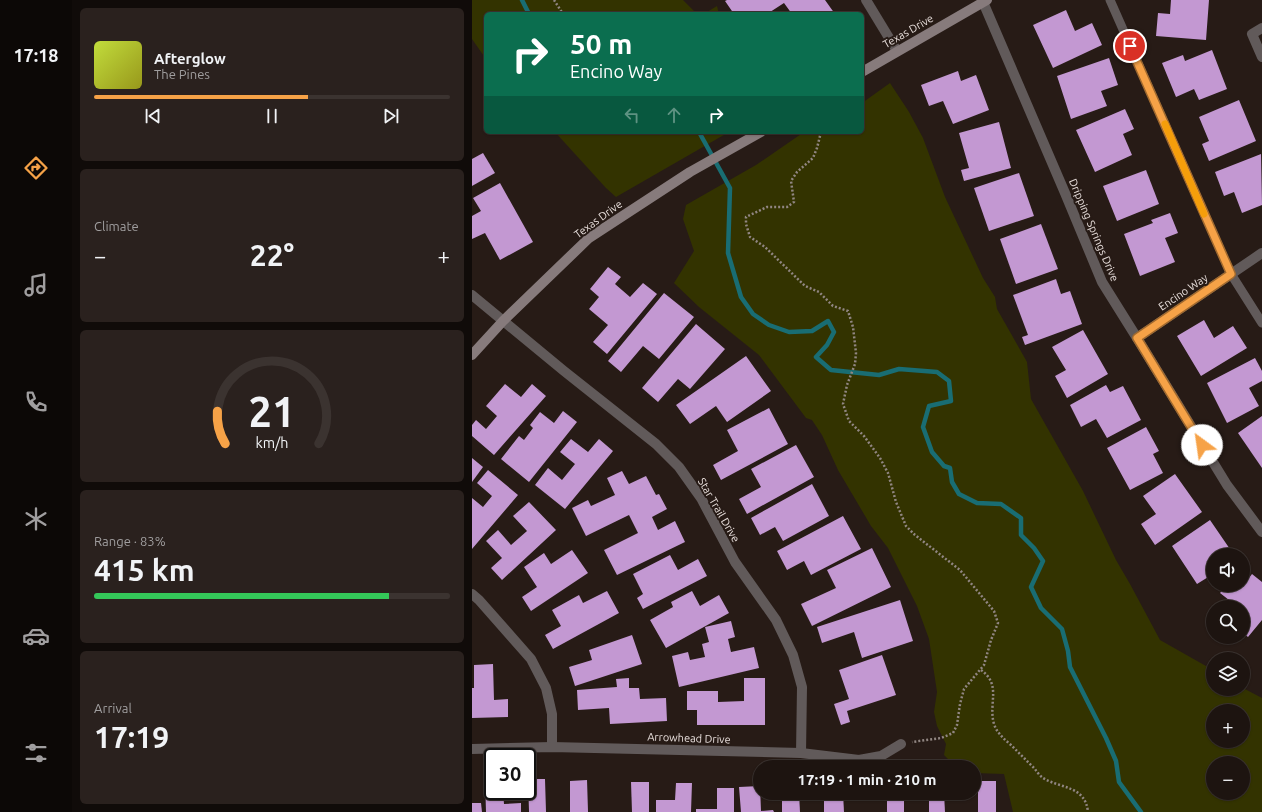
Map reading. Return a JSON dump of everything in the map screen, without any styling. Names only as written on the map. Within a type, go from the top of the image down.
[{"type":"street","points":[[866,0],[896,51]]},
{"type":"street","name":"Texas Drive","points":[[864,71],[985,1]]},
{"type":"street","name":"Dripping Springs Drive","points":[[985,1],[1102,282],[1227,485],[1262,532]]},
{"type":"street","points":[[1262,28],[1252,34],[1262,57]]},
{"type":"street","name":"Texas Drive","points":[[472,355],[503,321],[589,238],[690,172],[758,134]]},
{"type":"street","name":"Encino Way","points":[[1137,338],[1262,253]]},
{"type":"street","name":"Star Trail Drive","points":[[472,295],[656,444],[679,467],[701,498],[735,562],[776,620],[793,655],[802,687],[801,753]]},
{"type":"street","points":[[472,594],[532,658],[546,688],[552,714],[552,747]]},
{"type":"street","name":"Arrowhead Drive","points":[[472,748],[552,747],[801,753],[859,760],[880,756],[901,744]]},
{"type":"lane","points":[[1110,0],[1231,274],[1262,323]]},
{"type":"path","points":[[554,0],[562,12]]},
{"type":"path","points":[[820,134],[813,158],[797,172],[792,181],[794,202],[787,207],[767,207],[746,216],[746,224],[750,237],[765,247],[805,286],[820,292],[833,306],[848,311],[853,327],[856,353],[855,364],[847,385],[843,404],[849,421],[864,436],[880,458],[888,473],[896,502],[906,526],[960,570],[994,611],[998,623],[990,640],[984,665],[964,689],[957,725],[953,733],[941,738],[901,744]]},
{"type":"path","points":[[980,670],[990,679],[993,688],[992,713],[994,724],[999,734],[1042,777],[1080,793],[1087,804],[1088,812]]},
{"type":"shaded area","points":[[472,0],[683,0],[695,12],[484,12],[484,56],[472,39]]},
{"type":"shaded area","points":[[717,6],[718,12],[707,12]]},
{"type":"shaded area","points":[[890,83],[909,112],[923,138],[945,197],[983,278],[995,297],[997,309],[1027,362],[1031,399],[1083,491],[1116,560],[1160,640],[1206,666],[1206,696],[1250,696],[1250,692],[1262,698],[1262,812],[1013,812],[1004,774],[981,773],[981,760],[949,760],[944,755],[946,744],[937,726],[934,712],[937,692],[929,639],[917,606],[888,548],[871,526],[838,470],[822,435],[812,420],[806,418],[759,355],[699,307],[674,283],[694,251],[683,219],[686,205],[756,165],[801,134],[864,134],[864,102]]},
{"type":"shaded area","points":[[557,134],[726,134],[616,197]]},
{"type":"building","points":[[825,0],[834,12],[791,12],[784,3],[770,12],[733,12],[725,1]]},
{"type":"building","points":[[1171,0],[1209,0],[1206,40],[1156,36],[1158,13],[1170,14]]},
{"type":"building","points":[[1066,10],[1075,31],[1092,23],[1102,45],[1053,68],[1033,25]]},
{"type":"building","points":[[1212,50],[1227,89],[1199,100],[1194,89],[1176,97],[1162,63],[1183,55],[1185,61]]},
{"type":"building","points":[[1109,58],[1118,85],[1101,91],[1107,106],[1071,119],[1057,76]]},
{"type":"building","points":[[958,71],[961,81],[976,75],[989,110],[953,124],[943,101],[929,106],[921,85]]},
{"type":"building","points":[[1239,100],[1256,141],[1209,161],[1202,144],[1209,141],[1199,117]]},
{"type":"building","points":[[1125,109],[1134,129],[1123,134],[1132,155],[1095,172],[1076,130]]},
{"type":"building","points":[[999,122],[1011,168],[964,181],[961,170],[969,168],[959,133]]},
{"type":"building","points":[[483,153],[495,173],[472,186],[472,159]]},
{"type":"building","points":[[1261,154],[1262,205],[1242,213],[1234,192],[1224,196],[1215,172]]},
{"type":"building","points":[[1146,170],[1159,204],[1117,221],[1103,186]]},
{"type":"building","points":[[1019,173],[1034,216],[989,231],[974,188]]},
{"type":"building","points":[[500,183],[533,242],[500,260],[485,233],[472,239],[472,216],[481,211],[473,198]]},
{"type":"building","points":[[1170,213],[1178,233],[1165,238],[1175,262],[1140,276],[1124,234],[1153,223],[1151,220]]},
{"type":"building","points":[[1041,224],[1058,269],[1016,284],[1000,239]]},
{"type":"building","points":[[608,267],[621,277],[615,284],[630,297],[643,283],[657,294],[607,354],[593,342],[608,325],[589,309],[599,297],[590,289]]},
{"type":"building","points":[[1056,279],[1061,294],[1070,291],[1082,324],[1025,345],[1022,337],[1028,335],[1013,295]]},
{"type":"building","points":[[664,293],[694,317],[659,359],[643,346],[621,372],[608,361]]},
{"type":"building","points":[[1204,320],[1214,338],[1233,326],[1247,348],[1201,376],[1177,336]]},
{"type":"building","points":[[696,324],[725,349],[690,389],[678,379],[658,402],[642,388]]},
{"type":"building","points":[[1083,330],[1108,374],[1067,398],[1055,376],[1066,370],[1052,347]]},
{"type":"building","points":[[746,356],[771,391],[727,422],[716,406],[690,424],[676,405]]},
{"type":"building","points":[[1255,358],[1262,371],[1262,381],[1249,388],[1259,406],[1227,423],[1207,383]]},
{"type":"building","points":[[505,384],[521,397],[532,384],[546,396],[494,455],[472,436],[472,425],[476,420],[486,429],[497,416],[486,406]]},
{"type":"building","points":[[1106,385],[1110,392],[1123,386],[1141,420],[1107,438],[1096,419],[1081,427],[1070,405]]},
{"type":"building","points":[[769,408],[788,444],[721,480],[713,465],[738,451],[727,430]]},
{"type":"building","points":[[563,411],[577,422],[529,482],[501,459],[519,436],[524,440],[533,428],[530,425],[540,412],[554,423]]},
{"type":"building","points":[[1262,416],[1262,468],[1238,433]]},
{"type":"building","points":[[1146,427],[1159,451],[1153,454],[1163,473],[1130,490],[1107,448]]},
{"type":"building","points":[[571,439],[588,452],[599,439],[613,451],[565,509],[535,485],[548,468],[562,480],[575,464],[560,452]]},
{"type":"building","points":[[796,445],[814,477],[747,514],[739,499],[761,487],[751,469]]},
{"type":"building","points":[[472,458],[483,467],[472,482]]},
{"type":"building","points":[[488,470],[518,495],[472,549],[472,498],[483,507],[492,496],[477,483]]},
{"type":"building","points":[[622,471],[629,484],[646,476],[656,495],[659,494],[667,509],[652,517],[658,530],[675,521],[685,542],[617,575],[604,550],[638,533],[629,515],[586,536],[572,508],[588,500],[591,506],[615,495],[607,478]]},
{"type":"building","points":[[1175,474],[1202,512],[1155,545],[1141,524],[1156,514],[1143,496]]},
{"type":"building","points":[[812,484],[829,516],[783,541],[775,527],[760,535],[751,518]]},
{"type":"building","points":[[529,502],[556,530],[502,580],[491,568],[502,558],[486,541],[498,530],[511,545],[527,531],[513,516]]},
{"type":"building","points":[[843,516],[861,549],[811,575],[804,561],[787,570],[777,551]]},
{"type":"building","points":[[1210,520],[1229,548],[1206,548],[1206,578],[1197,584],[1172,546]]},
{"type":"building","points":[[872,548],[891,587],[812,626],[801,604],[836,588],[827,570]]},
{"type":"building","points":[[572,550],[588,573],[531,611],[522,597],[537,587],[524,567],[544,553],[551,564]]},
{"type":"building","points":[[670,555],[678,570],[698,559],[707,576],[643,609],[637,598],[643,594],[633,574]]},
{"type":"building","points":[[1252,574],[1262,582],[1262,620],[1250,635],[1250,600],[1229,600],[1220,593],[1250,592],[1250,577]]},
{"type":"building","points":[[607,591],[619,613],[553,649],[545,635],[561,626],[552,610],[579,595],[583,603]]},
{"type":"building","points":[[692,591],[700,606],[719,595],[729,613],[666,648],[650,620],[673,607],[671,602]]},
{"type":"building","points":[[900,600],[913,641],[862,658],[854,632],[822,643],[817,627]]},
{"type":"building","points":[[731,621],[735,637],[728,639],[731,652],[754,647],[759,668],[679,687],[672,656],[688,652],[690,660],[705,657],[702,644],[709,642],[705,627]]},
{"type":"building","points":[[632,635],[642,664],[575,686],[569,667],[592,660],[589,650]]},
{"type":"building","points":[[882,655],[896,695],[847,711],[850,722],[841,725],[834,704],[849,699],[839,670]]},
{"type":"building","points":[[493,664],[494,700],[508,699],[508,717],[472,718],[474,665]]},
{"type":"building","points":[[629,678],[629,688],[639,688],[640,699],[666,698],[667,721],[610,724],[609,708],[578,710],[577,690],[617,687],[616,679]]},
{"type":"building","points":[[744,678],[765,678],[765,725],[697,725],[697,710],[687,710],[687,691],[718,691],[718,702],[744,701]]},
{"type":"building","points":[[536,779],[545,779],[546,812],[529,812],[529,800],[536,800]]},
{"type":"building","points":[[587,780],[588,812],[570,812],[570,781]]},
{"type":"building","points":[[981,781],[996,781],[996,812],[978,812],[978,800],[981,800]]},
{"type":"building","points":[[631,782],[649,782],[649,812],[632,812]]},
{"type":"building","points":[[676,783],[692,783],[691,812],[656,812],[656,800],[675,800]]},
{"type":"building","points":[[753,786],[753,800],[761,800],[761,811],[773,810],[774,812],[741,812],[739,787]]},
{"type":"building","points":[[717,788],[734,788],[734,812],[696,812],[696,809],[717,809]]},
{"type":"building","points":[[486,800],[504,800],[504,804],[521,803],[521,812],[486,812]]},
{"type":"building","points":[[782,800],[799,800],[800,812],[782,812]]},
{"type":"building","points":[[824,800],[843,800],[844,812],[824,812]]},
{"type":"building","points":[[887,800],[904,800],[904,812],[887,812]]},
{"type":"building","points":[[929,800],[944,800],[945,812],[929,812]]},
{"type":"building","points":[[472,803],[481,803],[482,812],[472,812]]},
{"type":"waterway","points":[[522,0],[528,12]]},
{"type":"waterway","points":[[700,134],[730,188],[728,253],[741,297],[753,314],[769,325],[789,332],[812,331],[828,321],[834,332],[827,345],[816,357],[831,370],[879,375],[899,369],[937,372],[949,381],[951,401],[929,406],[923,427],[932,452],[944,466],[950,468],[952,482],[959,494],[977,503],[1001,504],[1021,518],[1021,535],[1034,548],[1043,561],[1031,587],[1041,608],[1062,629],[1068,651],[1070,667],[1116,761],[1119,782],[1141,812]]},
{"type":"slow traffic","points":[[1165,124],[1204,214]]},
{"type":"route","points":[[1130,46],[1231,274],[1137,338],[1202,445]]}]
